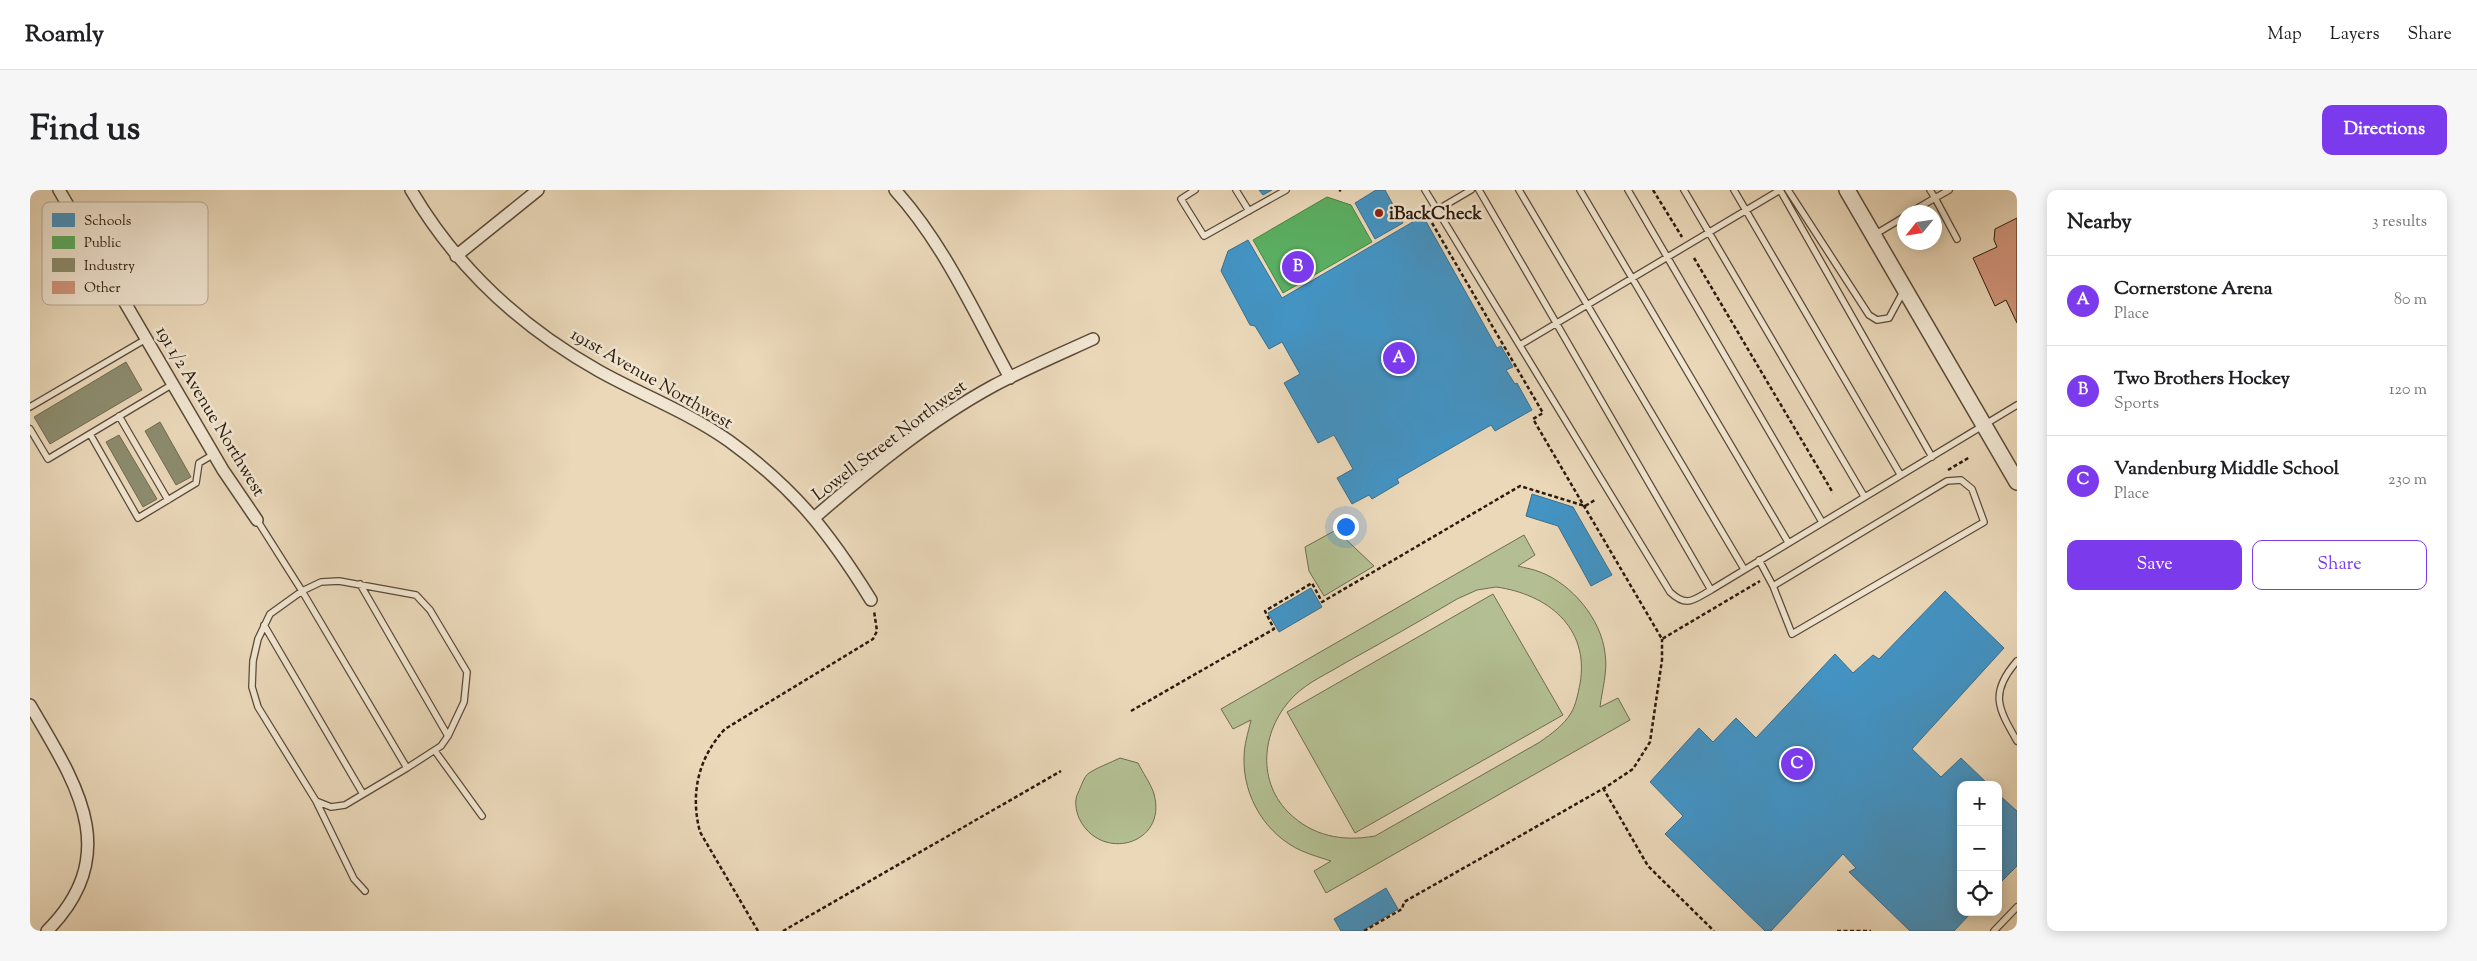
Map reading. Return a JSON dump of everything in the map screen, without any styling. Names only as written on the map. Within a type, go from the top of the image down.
[{"type":"street","name":"191 1/2 Avenue Northwest","points":[[59,190],[66,202]]},
{"type":"street","name":"191st Avenue Northwest","points":[[411,190],[456,256],[490,291],[529,325],[599,371],[676,409],[728,440],[775,478],[814,518],[841,551],[871,600]]},
{"type":"street","points":[[456,256],[538,190]]},
{"type":"street","points":[[895,190],[918,218],[946,260],[1010,378]]},
{"type":"street","points":[[1847,190],[2017,482]]},
{"type":"street","name":"191 1/2 Avenue Northwest","points":[[126,305],[214,454],[257,520]]},
{"type":"street","name":"Lowell Street Northwest","points":[[814,518],[848,488],[926,429],[973,398],[1010,378],[1093,339]]},
{"type":"street","points":[[30,705],[74,783],[85,818],[88,848],[80,885],[70,904],[47,931]]},
{"type":"lane","points":[[1195,190],[1181,199],[1204,236],[1286,190]]},
{"type":"lane","points":[[1236,190],[1249,211]]},
{"type":"lane","points":[[1425,190],[1670,592],[1679,601],[1690,602],[1711,590],[1900,474],[1932,457],[1984,423],[2017,405]]},
{"type":"lane","points":[[1437,210],[1471,190]]},
{"type":"lane","points":[[1479,190],[1711,590]]},
{"type":"lane","points":[[1520,190],[1744,569]]},
{"type":"lane","points":[[1580,190],[1788,542]]},
{"type":"lane","points":[[1628,190],[1822,522]]},
{"type":"lane","points":[[1684,190],[1864,496]]},
{"type":"lane","points":[[1734,190],[1900,474]]},
{"type":"lane","points":[[1520,346],[1780,190],[1932,457]]},
{"type":"lane","points":[[1788,190],[1869,315],[1877,320],[1889,318],[1905,288]]},
{"type":"lane","points":[[1930,190],[1957,239]]},
{"type":"lane","points":[[1923,205],[1949,190]]},
{"type":"lane","points":[[1874,235],[1897,221]]},
{"type":"lane","points":[[30,407],[146,339]]},
{"type":"lane","points":[[30,429],[48,459],[173,384]]},
{"type":"lane","points":[[119,416],[168,500]]},
{"type":"lane","points":[[90,434],[138,518],[196,483],[199,463],[214,454]]},
{"type":"lane","points":[[1758,560],[1773,586],[1792,634],[1984,522],[1972,489],[1960,480],[1947,481],[1773,586]]},
{"type":"lane","points":[[257,520],[407,768]]},
{"type":"lane","points":[[316,801],[331,807],[345,805],[435,751],[448,736],[464,702],[467,672],[430,610],[416,595],[339,581],[321,582],[302,592],[270,614],[258,639],[253,661],[252,687],[258,708],[316,801],[354,879],[365,891]]},
{"type":"lane","points":[[360,584],[448,736]]},
{"type":"lane","points":[[264,625],[364,794]]},
{"type":"lane","points":[[2017,661],[2004,676],[1998,701],[2003,719],[2017,742]]},
{"type":"lane","points":[[435,751],[482,816]]},
{"type":"lane","points":[[1994,931],[2017,907]]},
{"type":"path","points":[[1654,190],[1684,241]]},
{"type":"path","points":[[1694,258],[1833,493]]},
{"type":"path","points":[[1131,711],[1274,629],[1265,611],[1312,583],[1322,602],[1520,486],[1585,506],[1595,500]]},
{"type":"path","points":[[758,931],[700,832],[696,817],[695,792],[702,763],[712,743],[725,729],[873,639],[877,631],[876,617],[871,600]]},
{"type":"path","points":[[1364,931],[1402,909],[1404,902],[1604,788],[1633,769],[1650,742],[1662,660],[1662,638]]},
{"type":"path","points":[[783,931],[1061,771]]},
{"type":"path","points":[[1604,788],[1648,866],[1714,931]]},
{"type":"path","points":[[1837,931],[1871,931]]},
{"type":"green space","points":[[1336,530],[1374,566],[1324,596],[1309,571],[1305,547]]},
{"type":"green space","points":[[1524,535],[1535,555],[1518,566],[1537,571],[1552,578],[1574,594],[1583,604],[1598,628],[1605,653],[1605,674],[1600,707],[1618,698],[1630,720],[1326,893],[1314,871],[1331,861],[1302,851],[1289,844],[1268,825],[1252,800],[1245,773],[1244,758],[1245,744],[1251,720],[1233,729],[1221,709]],"holes":[[[1496,587],[1532,597],[1548,606],[1561,617],[1571,630],[1578,646],[1581,664],[1580,684],[1576,703],[1561,725],[1540,742],[1375,836],[1351,838],[1317,832],[1307,827],[1288,812],[1278,799],[1271,784],[1267,769],[1267,753],[1275,722],[1283,708],[1294,696],[1319,678],[1457,599],[1477,590]]]},
{"type":"green space","points":[[1493,594],[1563,715],[1355,833],[1287,712]]},
{"type":"green space","points":[[1120,758],[1138,763],[1153,790],[1156,812],[1151,826],[1142,836],[1130,842],[1116,844],[1102,840],[1089,832],[1079,818],[1076,802],[1087,774]]},
{"type":"building: Schools","points":[[1259,190],[1272,190],[1263,195]]},
{"type":"building: Schools","name":"iBackCheck","points":[[1376,190],[1385,190],[1403,223],[1375,239],[1355,203]]},
{"type":"building: Schools","points":[[1423,216],[1497,348],[1501,346],[1513,367],[1506,370],[1515,384],[1517,383],[1532,410],[1495,431],[1491,425],[1397,479],[1399,483],[1372,499],[1369,495],[1352,504],[1337,478],[1353,469],[1334,435],[1318,443],[1284,383],[1300,374],[1282,342],[1269,349],[1255,326],[1250,325],[1221,271],[1228,251],[1248,240],[1282,298]]},
{"type":"building: Schools","points":[[1532,494],[1573,507],[1612,575],[1591,586],[1558,526],[1526,516]]},
{"type":"building: Schools","points":[[1311,588],[1322,607],[1279,632],[1268,613]]},
{"type":"building: Schools","points":[[1945,591],[2004,648],[1912,749],[1941,777],[1961,758],[1985,781],[1957,781],[1957,916],[1968,916],[1954,931],[1910,931],[1849,872],[1856,868],[1843,854],[1771,931],[1765,931],[1665,834],[1683,816],[1650,782],[1699,728],[1713,742],[1736,718],[1756,738],[1835,654],[1853,673],[1873,655],[1879,659]]},
{"type":"building: Schools","points":[[2002,798],[2017,811],[2017,866],[2002,881]]},
{"type":"building: Schools","points":[[1386,888],[1398,909],[1362,931],[1341,931],[1334,919]]},
{"type":"building: Public","points":[[1327,197],[1351,205],[1372,242],[1283,293],[1253,240]]},
{"type":"building: Industry","points":[[126,362],[142,390],[50,444],[34,417]]},
{"type":"building: Industry","points":[[160,422],[191,477],[176,485],[145,431]]},
{"type":"building: Industry","points":[[119,435],[157,499],[143,507],[106,442]]},
{"type":"building: Other","points":[[2017,218],[2017,323],[2006,300],[1995,306],[1973,258],[1997,247],[1994,240],[1995,229]]},
{"type":"place","name":"iBackCheck","points":[[1379,213]]},
{"type":"place","name":"Two Brothers Hockey","points":[[1298,267]]},
{"type":"place","name":"Cornerstone Arena","points":[[1399,358]]},
{"type":"place","name":"Vandenburg Middle School","points":[[1797,764]]}]
